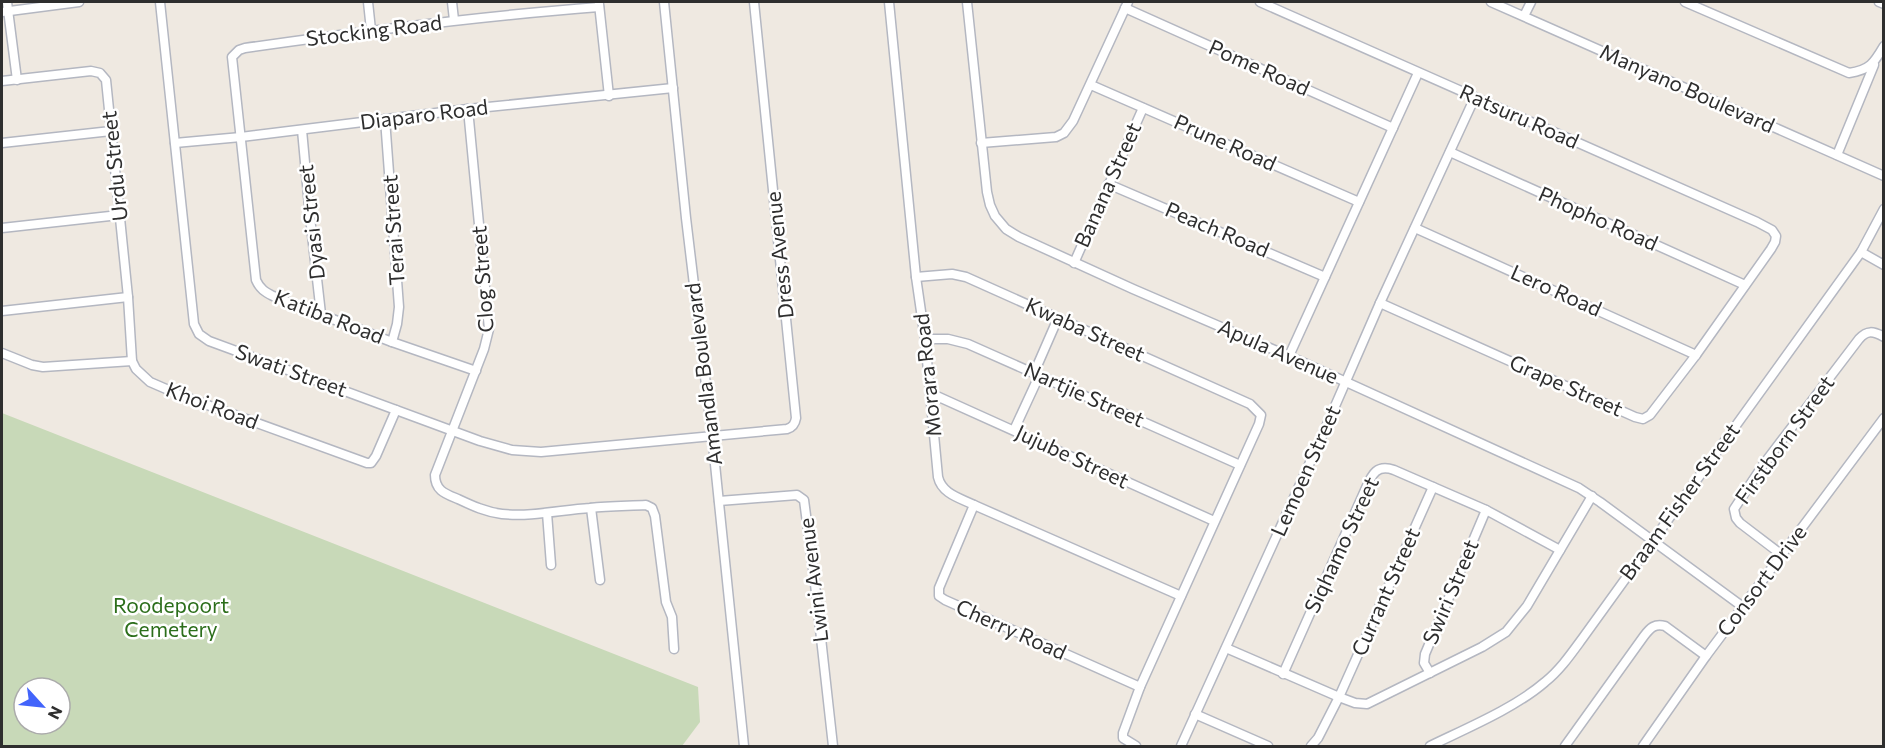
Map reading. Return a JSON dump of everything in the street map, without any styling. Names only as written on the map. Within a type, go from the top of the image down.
[{"type":"street","points":[[16,80],[6,8],[79,2]]},
{"type":"street","name":"Swati Street","points":[[160,2],[194,324],[199,334],[209,341],[495,446],[529,452],[712,435]]},
{"type":"street","points":[[368,2],[371,30]]},
{"type":"street","points":[[452,2],[454,20]]},
{"type":"street","points":[[536,2],[537,12]]},
{"type":"street","name":"Amandla Boulevard","points":[[664,2],[744,747]]},
{"type":"street","name":"Dress Avenue","points":[[712,435],[787,429],[793,426],[796,418],[754,2]]},
{"type":"street","name":"Morara Road","points":[[889,2],[916,278],[925,339],[938,477],[941,486],[974,505],[1181,596]]},
{"type":"street","name":"Apula Avenue","points":[[967,2],[987,192],[992,211],[998,220],[1019,237],[1289,356],[1543,471],[1592,496],[1743,607]]},
{"type":"street","name":"Ratsuru Road","points":[[1260,2],[1757,222],[1772,230],[1776,236]]},
{"type":"street","name":"Manyano Boulevard","points":[[1491,2],[1884,176]]},
{"type":"street","points":[[1524,16],[1531,2]]},
{"type":"street","points":[[1685,2],[1849,73],[1860,72],[1875,62]]},
{"type":"street","points":[[1879,2],[1884,4]]},
{"type":"street","points":[[599,4],[609,96]]},
{"type":"street","name":"Stocking Road","points":[[241,137],[232,61],[235,52],[245,48],[371,30],[599,4]]},
{"type":"street","points":[[981,143],[1048,138],[1064,133],[1073,121],[1091,85],[1127,5]]},
{"type":"street","name":"Pome Road","points":[[1127,5],[1393,128]]},
{"type":"street","points":[[1837,155],[1875,62],[1884,46]]},
{"type":"street","name":"Urdu Street","points":[[2,81],[91,71],[100,73],[106,80],[128,297],[132,361]]},
{"type":"street","points":[[1289,356],[1418,73]]},
{"type":"street","name":"Prune Road","points":[[1091,85],[1359,202]]},
{"type":"street","name":"Diaparo Road","points":[[175,143],[673,88]]},
{"type":"street","name":"Lemoen Street","points":[[1181,747],[1475,97]]},
{"type":"street","name":"Banana Street","points":[[1074,263],[1143,108]]},
{"type":"street","name":"Clog Street","points":[[468,109],[489,324],[487,342],[435,475],[435,482],[440,490],[479,508],[503,514],[547,513]]},
{"type":"street","name":"Terai Street","points":[[386,118],[399,307],[392,342]]},
{"type":"street","points":[[2,143],[111,130]]},
{"type":"street","name":"Dyasi Street","points":[[302,130],[321,314]]},
{"type":"street","name":"Katiba Road","points":[[241,137],[256,280],[261,289],[273,296],[392,342],[476,371]]},
{"type":"street","name":"Phopho Road","points":[[1450,152],[1745,285]]},
{"type":"street","name":"Peach Road","points":[[1108,184],[1325,277]]},
{"type":"street","name":"Braam Fisher Street","points":[[1430,747],[1511,705],[1545,682],[1560,667],[1861,252],[1883,210]]},
{"type":"street","points":[[2,228],[119,215]]},
{"type":"street","name":"Lero Road","points":[[1415,228],[1696,355]]},
{"type":"street","name":"Grape Street","points":[[1380,303],[1643,419],[1650,415],[1696,355],[1771,249],[1776,236]]},
{"type":"street","points":[[1861,252],[1884,265]]},
{"type":"street","name":"Kwaba Street","points":[[916,278],[945,274],[961,275],[1250,404],[1261,415],[1240,465]]},
{"type":"street","points":[[2,311],[128,297]]},
{"type":"street","points":[[1014,430],[1058,318]]},
{"type":"street","name":"Firstborn Street","points":[[1782,555],[1740,523],[1736,518],[1734,508],[1763,465],[1859,339],[1867,332],[1875,332],[1884,337]]},
{"type":"street","name":"Nartjie Street","points":[[925,339],[955,340],[1240,465]]},
{"type":"street","points":[[2,353],[43,367],[132,361]]},
{"type":"street","name":"Khoi Road","points":[[132,361],[142,375],[163,388],[367,463],[371,463],[376,456],[396,410]]},
{"type":"street","name":"Jujube Street","points":[[930,393],[1214,521]]},
{"type":"street","name":"Consort Drive","points":[[1643,747],[1706,656],[1884,418]]},
{"type":"street","points":[[1136,747],[1126,742],[1122,733],[1140,687],[1240,465]]},
{"type":"street","name":"Siqhamo Street","points":[[1283,674],[1373,473],[1380,468],[1388,468],[1485,510],[1560,550]]},
{"type":"street","name":"Currant Street","points":[[1311,747],[1339,697],[1432,487]]},
{"type":"street","name":"Lwini Avenue","points":[[719,501],[797,495],[804,500],[833,747]]},
{"type":"street","points":[[1226,648],[1339,697],[1355,703],[1367,704],[1430,674],[1506,632],[1527,606],[1592,496]]},
{"type":"street","name":"Cherry Road","points":[[974,505],[939,588],[939,596],[1140,687]]},
{"type":"street","points":[[551,565],[547,513],[591,508],[646,506],[652,508],[666,602],[672,617],[674,650]]},
{"type":"street","points":[[591,508],[600,580]]},
{"type":"street","name":"Swiri Street","points":[[1430,674],[1424,663],[1425,654],[1485,510]]},
{"type":"street","points":[[1565,747],[1644,636],[1655,625],[1671,630],[1706,656]]},
{"type":"street","points":[[1195,714],[1268,747]]},
{"type":"green space","name":"Roodepoort Cemetery","points":[[2,413],[698,687],[700,722],[682,746],[2,746]]}]
